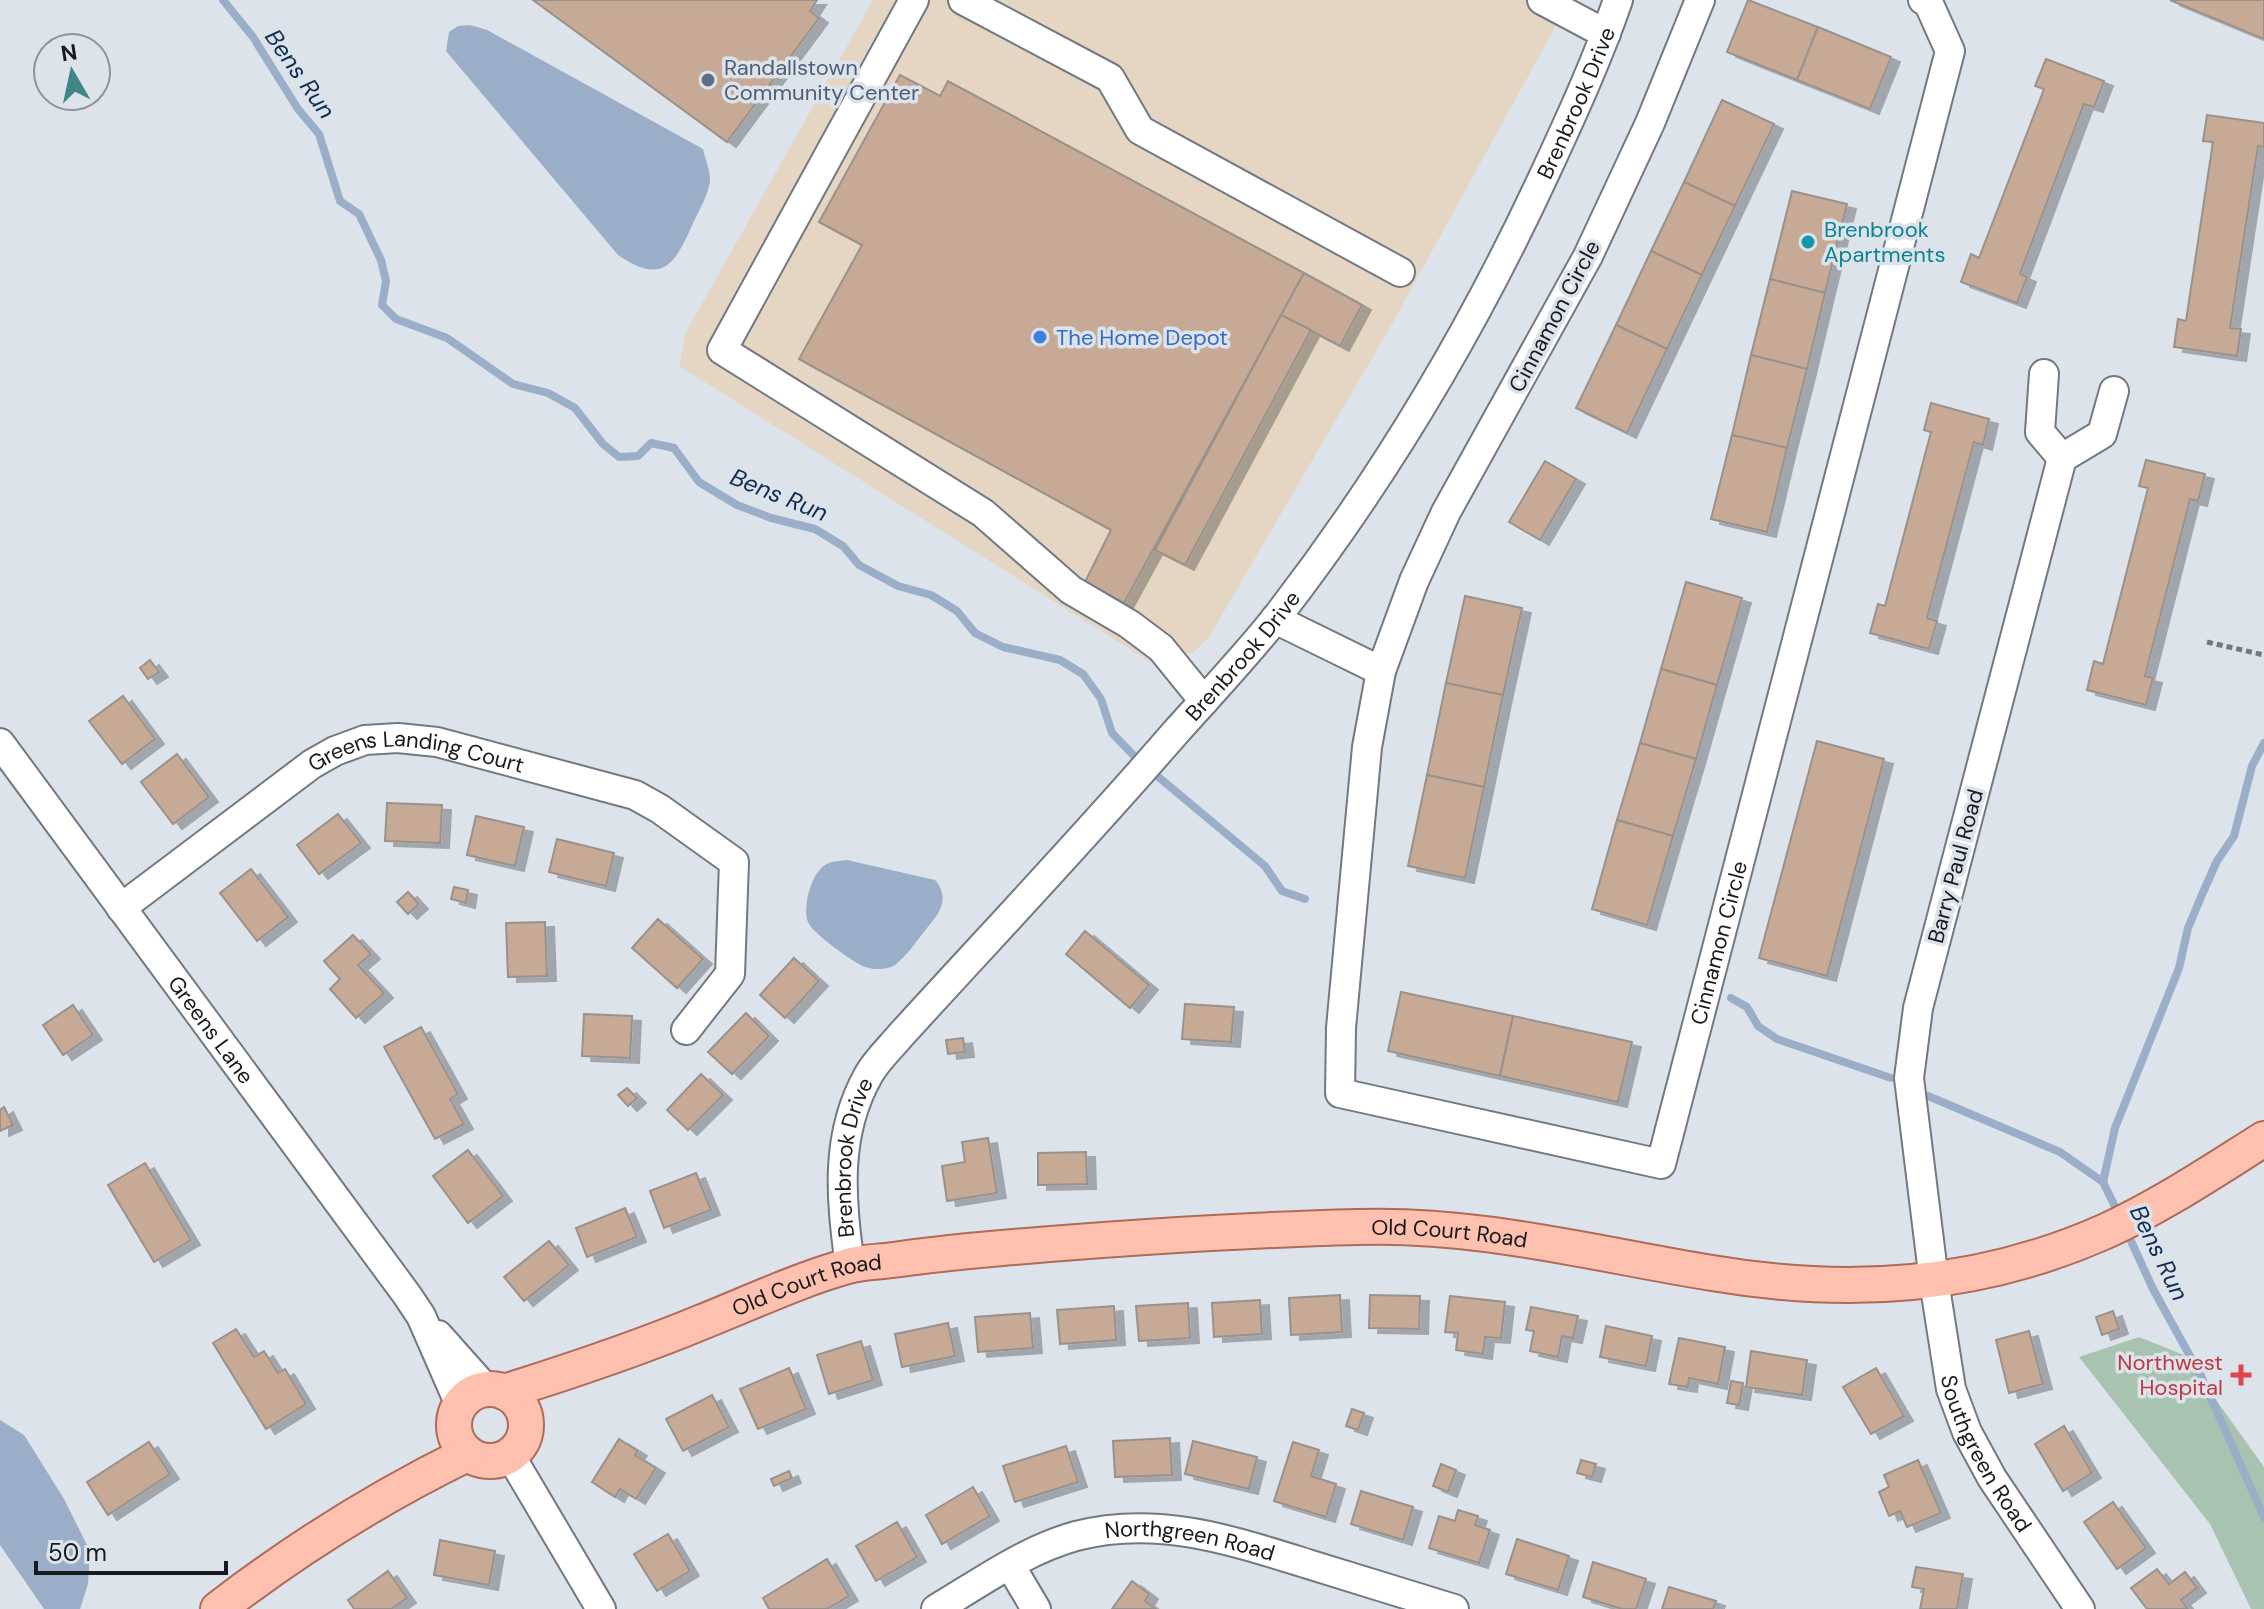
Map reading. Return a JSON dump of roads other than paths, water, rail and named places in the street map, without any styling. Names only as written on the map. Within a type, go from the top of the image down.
[{"type":"main road","name":"Old Court Road","points":[[218,1609],[259,1577],[401,1486],[482,1413],[782,1289],[850,1266],[1033,1245],[1364,1227],[1446,1229],[1515,1237],[1776,1282],[1848,1286],[1934,1281],[2023,1262],[2105,1231],[2142,1213],[2264,1139]]},
{"type":"main road","points":[[482,1413],[488,1462],[510,1455]]},
{"type":"street","points":[[914,0],[722,350],[983,513],[1071,590],[1129,624],[1161,648],[1204,701]]},
{"type":"street","points":[[963,0],[1110,78],[1140,130],[1400,272]]},
{"type":"street","points":[[1542,0],[1606,34]]},
{"type":"street","name":"Brenbrook Drive","points":[[850,1266],[842,1204],[842,1157],[851,1113],[870,1072],[1275,619],[1358,507],[1434,386],[1511,247],[1606,34],[1618,0]]},
{"type":"street","name":"Cinnamon Circle","points":[[1700,0],[1650,123],[1588,256],[1446,512],[1414,581],[1381,671],[1366,763],[1341,1028],[1340,1093],[1661,1164],[1950,51],[1928,2],[1923,0]]},
{"type":"street","points":[[2044,374],[2040,432],[2062,458],[2102,434],[2114,391]]},
{"type":"street","name":"Barry Paul Road","points":[[1934,1281],[1912,1116],[1909,1078],[1911,1049],[1918,1008],[2062,458]]},
{"type":"street","points":[[1275,619],[1381,671]]},
{"type":"street","name":"Greens Landing Court","points":[[121,908],[312,764],[335,751],[365,740],[398,738],[437,742],[635,795],[660,809],[734,862],[730,974],[686,1030]]},
{"type":"street","name":"Greens Lane","points":[[0,743],[421,1316],[482,1413]]},
{"type":"street","name":"Southgreen Road","points":[[1934,1281],[1951,1389],[1967,1432],[1992,1478],[2077,1608]]},
{"type":"street","points":[[510,1455],[601,1609]]},
{"type":"street","name":"Northgreen Road","points":[[936,1609],[1010,1565],[1052,1545],[1111,1528],[1183,1530],[1225,1538],[1454,1609]]},
{"type":"street","points":[[1010,1565],[1036,1609]]},
{"type":"water","points":[[470,25],[487,30],[703,149],[710,176],[708,190],[681,248],[666,265],[647,269],[618,255],[446,51],[449,32],[458,26]]},
{"type":"water","points":[[847,860],[935,880],[942,891],[941,907],[935,918],[905,956],[892,967],[876,969],[860,964],[825,940],[808,922],[806,907],[818,872],[829,863]]},
{"type":"water","points":[[0,1420],[24,1435],[64,1499],[90,1551],[88,1584],[80,1609],[44,1609],[0,1545]]},
{"type":"waterway","name":"Bens Run","points":[[223,0],[253,37],[298,109],[319,134],[340,201],[359,214],[381,260],[386,281],[382,305],[396,319],[447,338],[513,384],[548,393],[575,408],[603,444],[619,457],[638,456],[651,443],[674,448],[699,482],[737,505],[771,518],[815,529],[843,546],[859,565],[898,586],[931,595],[957,611],[975,633],[1003,647],[1060,660],[1083,674],[1101,699],[1112,733],[1138,760],[1265,866],[1282,891],[1305,899]]},
{"type":"waterway","points":[[2103,1182],[2115,1128],[2179,968],[2188,928],[2217,861],[2234,836],[2252,766],[2264,743]]},
{"type":"waterway","name":"Bens Run","points":[[1731,998],[1747,1007],[1758,1026],[1777,1039],[1891,1078]]},
{"type":"waterway","name":"Bens Run","points":[[1928,1096],[2060,1152],[2103,1182],[2120,1217]]},
{"type":"waterway","name":"Bens Run","points":[[2126,1230],[2153,1289],[2201,1376],[2264,1517]]},
{"type":"place","name":"Randallstown Community Center","points":[[708,80]]},
{"type":"place","name":"Brenbrook Apartments","points":[[1808,242]]},
{"type":"place","name":"The Home Depot","points":[[1040,337]]},
{"type":"place","name":"Northwest Hospital","points":[[2241,1375]]}]
